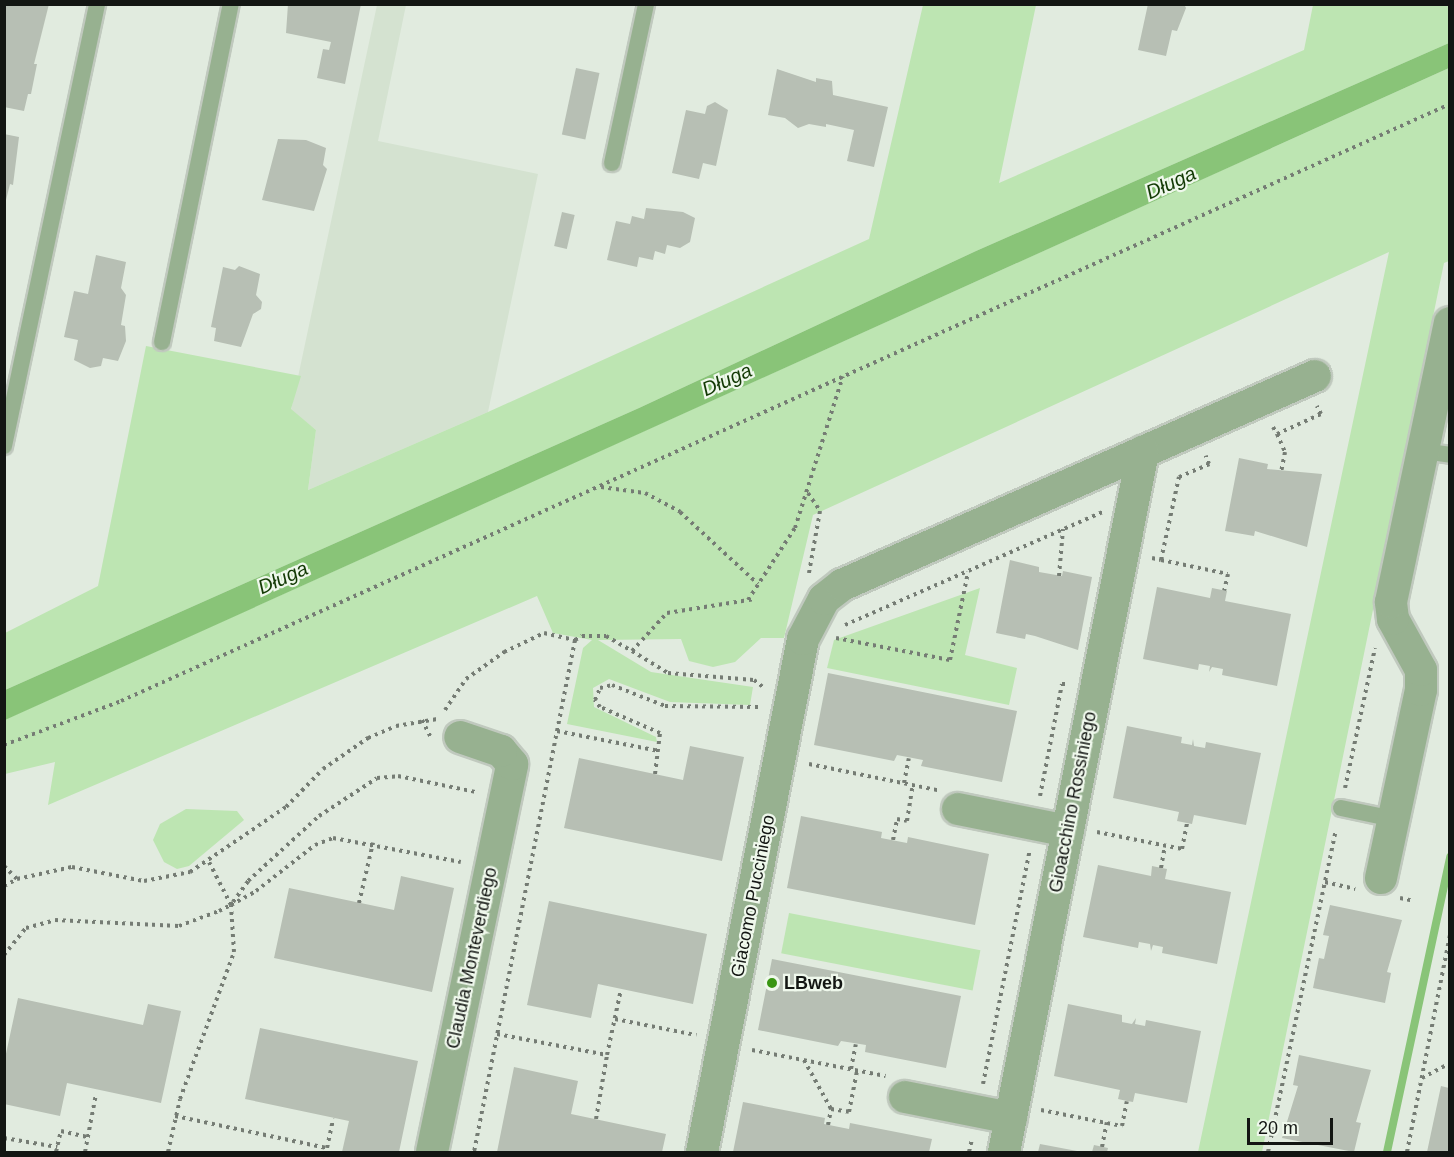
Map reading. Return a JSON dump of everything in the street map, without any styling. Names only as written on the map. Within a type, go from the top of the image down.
[{"type":"street","points":[[1381,878],[1420,690],[1421,670],[1397,628],[1391,602],[1436,453],[1449,323]]},
{"type":"street","name":"Giacomo Pucciniego","points":[[702,1152],[818,638],[824,599],[842,585],[1310,378]]},
{"type":"street","name":"Gioacchino Rossiniego","points":[[1004,1152],[1025,1117],[1086,834],[1131,511],[1143,452]]},
{"type":"street","name":"Claudia Monteverdiego","points":[[432,1152],[512,764],[501,751],[460,737]]},
{"type":"street","points":[[952,801],[1086,834]]},
{"type":"street","points":[[898,1087],[1025,1117]]},
{"type":"lane","points":[[4,446],[97,4]]},
{"type":"lane","points":[[162,342],[231,4]]},
{"type":"lane","points":[[612,163],[646,4]]},
{"type":"lane","points":[[1341,808],[1393,819]]},
{"type":"path","points":[[4,745],[121,701],[1449,104]]},
{"type":"path","points":[[748,600],[781,554],[808,493],[843,375]]},
{"type":"path","points":[[1276,434],[1321,414],[1310,378]]},
{"type":"path","points":[[1272,424],[1285,452],[1281,472]]},
{"type":"path","points":[[1161,560],[1179,477],[1209,464],[1205,454]]},
{"type":"path","points":[[601,487],[645,493],[680,512],[758,584]]},
{"type":"path","points":[[807,581],[820,511],[808,493]]},
{"type":"path","points":[[842,626],[1113,507],[1170,519]]},
{"type":"path","points":[[1059,576],[1062,529]]},
{"type":"path","points":[[1141,556],[1228,574],[1224,591]]},
{"type":"path","points":[[818,638],[950,660],[968,571]]},
{"type":"path","points":[[632,651],[667,613],[755,599]]},
{"type":"path","points":[[1268,1152],[1377,639],[1397,628]]},
{"type":"path","points":[[4,886],[17,879],[72,867],[144,881],[168,879],[209,862],[286,807],[323,769],[368,738],[396,726],[441,719],[466,679],[504,652],[544,633],[575,640],[582,636],[606,636],[668,673],[754,680],[761,683],[764,697],[763,712]]},
{"type":"path","points":[[474,1152],[575,640]]},
{"type":"path","points":[[655,774],[660,733],[600,707],[595,700],[600,687],[612,685],[666,706],[752,710],[764,697]]},
{"type":"path","points":[[557,730],[659,751]]},
{"type":"path","points":[[904,783],[909,758]]},
{"type":"path","points":[[802,772],[804,762],[913,785],[952,801]]},
{"type":"path","points":[[231,905],[248,881],[319,816],[377,778],[398,776],[481,794]]},
{"type":"path","points":[[893,840],[897,819],[907,821],[913,785]]},
{"type":"path","points":[[1086,834],[1098,823]]},
{"type":"path","points":[[1086,834],[1182,849],[1187,823]]},
{"type":"path","points":[[4,955],[26,928],[55,920],[179,926],[231,905],[256,891],[323,841],[344,838],[466,863]]},
{"type":"path","points":[[359,903],[373,843]]},
{"type":"path","points":[[1161,868],[1165,846]]},
{"type":"path","points":[[168,1152],[175,1116],[234,952],[231,905],[209,862]]},
{"type":"path","points":[[4,866],[17,879]]},
{"type":"path","points":[[1407,1152],[1449,934]]},
{"type":"path","points":[[596,1119],[621,989]]},
{"type":"path","points":[[615,1019],[696,1035],[698,1024]]},
{"type":"path","points":[[497,1034],[607,1055]]},
{"type":"path","points":[[851,1070],[856,1044]]},
{"type":"path","points":[[745,1048],[857,1071],[898,1087]]},
{"type":"path","points":[[804,1060],[831,1109],[828,1125]]},
{"type":"path","points":[[1421,1079],[1449,1063]]},
{"type":"path","points":[[831,1109],[849,1112],[857,1071]]},
{"type":"path","points":[[85,1152],[96,1094]]},
{"type":"path","points":[[1040,1109],[1042,1101]]},
{"type":"path","points":[[1025,1117],[1040,1109],[1122,1126],[1128,1101]]},
{"type":"path","points":[[175,1116],[327,1148],[333,1119]]},
{"type":"path","points":[[1102,1147],[1107,1122]]},
{"type":"path","points":[[4,1138],[57,1150],[61,1131],[88,1137]]},
{"type":"path","points":[[310,1152],[312,1144]]},
{"type":"shaded area","points":[[377,5],[406,5],[378,141],[538,174],[488,412],[308,490],[316,430],[291,410]]},
{"type":"shaded area","points":[[923,5],[1036,5],[999,183],[1304,50],[1313,5],[1449,5],[1449,43],[976,251],[639,408],[5,690],[5,633],[98,586],[146,346],[301,376],[291,409],[316,430],[308,490],[488,412],[869,239]]},
{"type":"shaded area","points":[[1449,68],[1449,261],[1444,263],[1262,1152],[1198,1152],[1389,252],[813,515],[784,638],[761,638],[735,662],[713,667],[689,661],[681,639],[598,640],[651,672],[753,687],[750,705],[670,702],[609,679],[593,688],[594,707],[656,737],[657,742],[567,724],[583,648],[592,640],[553,633],[537,596],[48,805],[55,762],[5,774],[4,720]]},
{"type":"shaded area","points":[[980,588],[965,655],[1017,668],[1009,705],[827,668],[834,640]]},
{"type":"shaded area","points":[[186,809],[237,811],[244,820],[189,866],[177,869],[164,862],[153,840],[160,824]]},
{"type":"shaded area","points":[[789,913],[980,950],[973,990],[781,953]]},
{"type":"water","name":"Długa","points":[[1449,43],[1449,68],[5,720],[5,690],[639,408],[976,251]]},
{"type":"building","points":[[4,4],[49,4],[34,64],[37,64],[31,94],[28,94],[24,111],[4,107]]},
{"type":"building","points":[[288,4],[361,4],[345,84],[317,78],[323,49],[329,50],[331,42],[286,33]]},
{"type":"building","points":[[1148,4],[1184,4],[1186,8],[1177,31],[1172,30],[1166,56],[1138,50]]},
{"type":"building","points":[[576,68],[599,73],[585,140],[562,135]]},
{"type":"building","points":[[777,69],[816,82],[816,78],[832,81],[833,95],[888,107],[874,167],[847,161],[854,130],[826,124],[826,127],[809,124],[798,128],[785,118],[768,115]]},
{"type":"building","points":[[715,102],[728,110],[716,166],[703,163],[699,179],[672,173],[686,110],[705,114],[707,106]]},
{"type":"building","points":[[4,134],[19,137],[13,185],[10,184],[5,204]]},
{"type":"building","points":[[278,139],[306,140],[326,148],[323,165],[327,169],[314,211],[262,200]]},
{"type":"building","points":[[646,208],[683,212],[695,218],[690,242],[680,248],[667,245],[665,254],[655,251],[653,260],[639,257],[637,267],[607,260],[616,221],[630,224],[632,216],[644,219]]},
{"type":"building","points":[[562,212],[575,215],[567,249],[554,246]]},
{"type":"building","points":[[96,255],[126,262],[121,288],[126,295],[121,325],[125,326],[126,341],[118,361],[103,358],[101,366],[90,368],[74,360],[78,340],[64,337],[74,291],[88,294]]},
{"type":"building","points":[[239,266],[260,274],[256,295],[262,302],[261,309],[253,314],[241,347],[214,341],[216,328],[211,327],[223,267],[235,270]]},
{"type":"building","points":[[1239,458],[1268,464],[1267,469],[1322,474],[1307,547],[1255,531],[1254,536],[1225,531]]},
{"type":"building","points":[[1010,560],[1039,567],[1039,572],[1062,576],[1063,571],[1092,577],[1078,650],[1026,634],[1025,639],[996,633]]},
{"type":"building","points":[[1157,587],[1210,598],[1212,588],[1227,591],[1225,601],[1291,614],[1277,686],[1222,675],[1223,669],[1212,667],[1209,672],[1210,666],[1199,664],[1198,670],[1143,659]]},
{"type":"building","points":[[828,673],[1017,711],[1002,782],[921,766],[923,760],[897,755],[894,761],[814,745]]},
{"type":"building","points":[[1127,726],[1182,737],[1181,743],[1192,745],[1193,739],[1194,746],[1205,748],[1206,742],[1261,753],[1246,825],[1194,815],[1192,824],[1177,821],[1179,812],[1113,798]]},
{"type":"building","points":[[690,746],[744,757],[722,861],[564,828],[579,758],[683,780]]},
{"type":"building","points":[[801,816],[882,832],[881,838],[907,843],[908,837],[989,854],[975,925],[787,888]]},
{"type":"building","points":[[1098,865],[1151,876],[1152,866],[1167,869],[1165,879],[1231,892],[1217,964],[1162,953],[1163,947],[1153,945],[1151,951],[1150,944],[1139,942],[1138,948],[1083,937]]},
{"type":"building","points":[[401,876],[454,888],[432,992],[274,958],[289,888],[394,910]]},
{"type":"building","points":[[549,901],[707,934],[693,1004],[598,984],[591,1018],[527,1005]]},
{"type":"building","points":[[1330,905],[1402,920],[1387,972],[1391,973],[1385,1003],[1313,988],[1319,958],[1324,959],[1329,936],[1323,935]]},
{"type":"building","points":[[772,959],[961,996],[946,1068],[865,1052],[866,1045],[841,1041],[838,1046],[758,1030]]},
{"type":"building","points":[[18,998],[143,1025],[148,1004],[181,1011],[161,1103],[67,1083],[60,1116],[4,1104],[4,1063]]},
{"type":"building","points":[[1068,1004],[1122,1015],[1122,1022],[1132,1024],[1136,1018],[1135,1024],[1145,1026],[1146,1020],[1201,1031],[1187,1103],[1135,1093],[1133,1102],[1127,1101],[1118,1099],[1120,1090],[1054,1076]]},
{"type":"building","points":[[260,1028],[418,1061],[399,1152],[342,1152],[349,1121],[245,1099]]},
{"type":"building","points":[[1299,1055],[1371,1070],[1356,1122],[1361,1123],[1354,1152],[1282,1138],[1298,1086],[1293,1085]]},
{"type":"building","points":[[514,1067],[578,1081],[571,1114],[666,1134],[662,1152],[497,1152]]},
{"type":"building","points":[[1441,1086],[1449,1088],[1449,1152],[1427,1152]]},
{"type":"building","points":[[743,1102],[825,1118],[824,1124],[849,1129],[850,1123],[932,1139],[929,1152],[733,1152]]},
{"type":"building","points":[[1040,1144],[1077,1151],[1038,1152]]},
{"type":"building","points":[[1094,1145],[1108,1148],[1107,1152],[1092,1152]]},
{"type":"waterway","points":[[1387,1152],[1450,857]]},
{"type":"place","name":"LBweb","points":[[772,983]]}]
